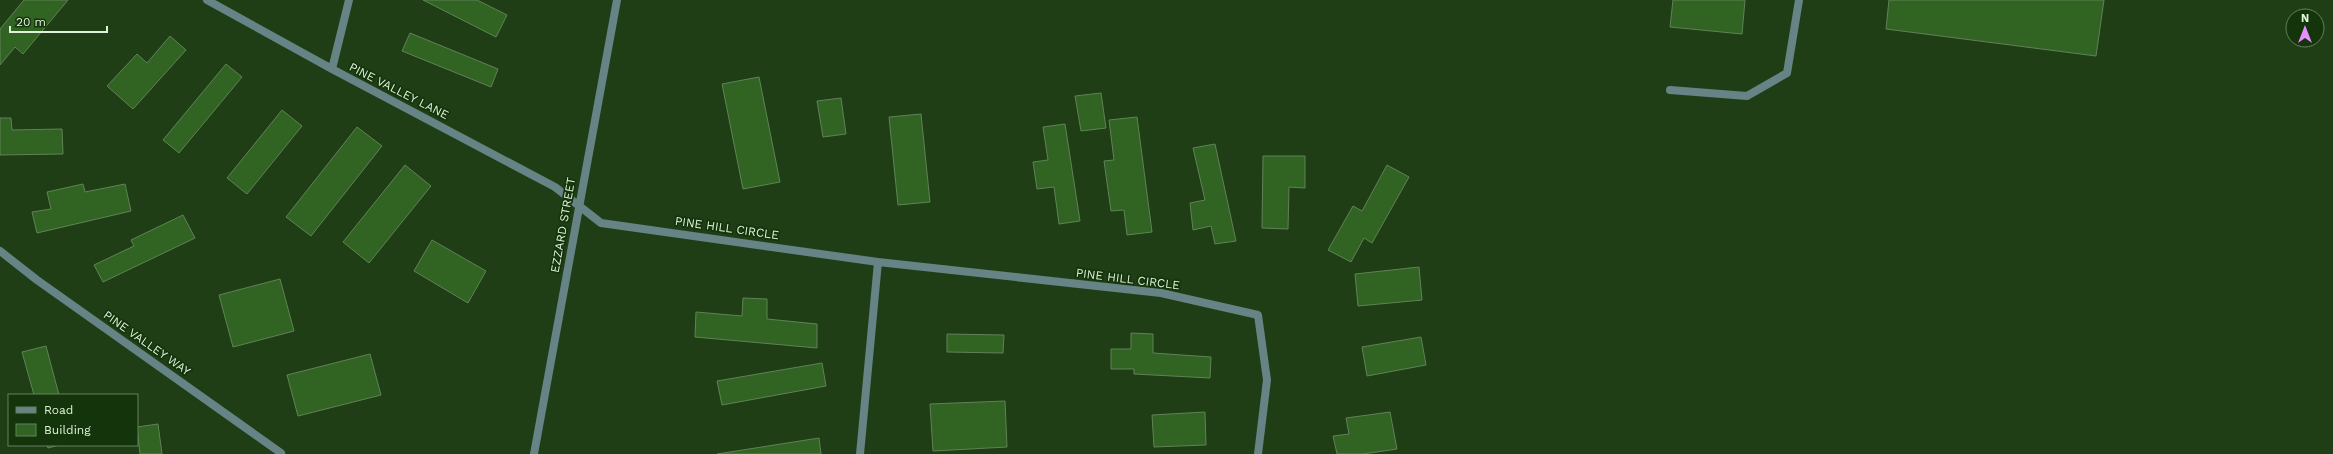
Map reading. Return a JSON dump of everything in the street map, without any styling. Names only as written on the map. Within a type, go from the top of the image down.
[{"type":"street","name":"PINE VALLEY LANE","points":[[207,0],[332,69],[555,187],[578,206]]},
{"type":"street","points":[[332,69],[349,0]]},
{"type":"street","name":"EZZARD STREET","points":[[534,454],[578,206],[617,0]]},
{"type":"street","points":[[1670,90],[1747,96],[1787,74],[1799,0]]},
{"type":"street","name":"PINE HILL CIRCLE","points":[[578,206],[601,222],[878,262],[1161,293],[1258,314],[1267,380],[1258,454]]},
{"type":"street","name":"PINE VALLEY WAY","points":[[0,251],[37,280],[281,453]]},
{"type":"street","points":[[860,454],[878,262]]},
{"type":"building","points":[[24,0],[68,0],[23,54],[15,47],[0,65],[0,29]]},
{"type":"building","points":[[423,0],[477,0],[507,15],[496,37]]},
{"type":"building","points":[[1673,0],[1745,0],[1742,34],[1670,27]]},
{"type":"building","points":[[1889,0],[2104,0],[2096,56],[1886,29]]},
{"type":"building","points":[[410,33],[498,69],[491,87],[402,51]]},
{"type":"building","points":[[170,36],[186,50],[133,109],[107,86],[137,54],[147,63]]},
{"type":"building","points":[[226,64],[242,77],[179,153],[163,140]]},
{"type":"building","points":[[759,77],[780,182],[743,189],[722,84]]},
{"type":"building","points":[[1101,93],[1106,128],[1081,131],[1075,96]]},
{"type":"building","points":[[841,98],[846,134],[823,137],[817,101]]},
{"type":"building","points":[[282,110],[302,126],[247,194],[227,178]]},
{"type":"building","points":[[921,114],[930,202],[898,205],[889,117]]},
{"type":"building","points":[[1137,117],[1152,232],[1127,235],[1124,210],[1111,211],[1104,161],[1114,160],[1109,120]]},
{"type":"building","points":[[0,118],[11,118],[12,130],[62,129],[63,154],[0,155]]},
{"type":"building","points":[[1065,124],[1080,221],[1059,224],[1054,187],[1037,189],[1033,162],[1048,160],[1043,127]]},
{"type":"building","points":[[357,127],[382,146],[311,236],[286,217]]},
{"type":"building","points":[[1215,144],[1236,241],[1215,244],[1211,226],[1193,230],[1190,203],[1205,200],[1193,148]]},
{"type":"building","points":[[1263,156],[1305,156],[1305,188],[1289,187],[1288,229],[1262,228]]},
{"type":"building","points":[[405,165],[431,186],[369,263],[343,242]]},
{"type":"building","points":[[1387,165],[1409,177],[1372,243],[1364,238],[1351,262],[1328,250],[1353,206],[1362,211]]},
{"type":"building","points":[[83,184],[85,192],[125,184],[131,211],[37,233],[32,212],[51,209],[47,192]]},
{"type":"building","points":[[183,215],[195,238],[103,282],[94,265],[134,246],[131,240]]},
{"type":"building","points":[[432,240],[486,271],[468,303],[414,271]]},
{"type":"building","points":[[1419,267],[1422,300],[1358,306],[1355,274]]},
{"type":"building","points":[[280,279],[294,331],[233,347],[219,295]]},
{"type":"building","points":[[743,298],[767,299],[767,319],[817,324],[817,348],[695,337],[696,312],[742,316]]},
{"type":"building","points":[[1131,333],[1153,334],[1153,353],[1211,357],[1210,378],[1134,374],[1134,369],[1111,369],[1111,349],[1131,349]]},
{"type":"building","points":[[947,334],[1004,335],[1003,353],[947,352]]},
{"type":"building","points":[[1421,337],[1426,365],[1367,376],[1362,347]]},
{"type":"building","points":[[46,346],[59,394],[34,394],[22,352]]},
{"type":"building","points":[[370,354],[381,395],[298,416],[287,375]]},
{"type":"building","points":[[822,363],[826,386],[722,405],[717,381]]},
{"type":"building","points":[[1005,401],[1007,447],[933,451],[930,404]]},
{"type":"building","points":[[1205,412],[1206,445],[1154,447],[1152,415]]},
{"type":"building","points":[[1390,412],[1397,449],[1363,454],[1337,454],[1333,436],[1349,434],[1346,418]]},
{"type":"building","points":[[158,424],[162,454],[140,454],[138,427]]},
{"type":"building","points":[[819,438],[821,454],[717,454]]}]
